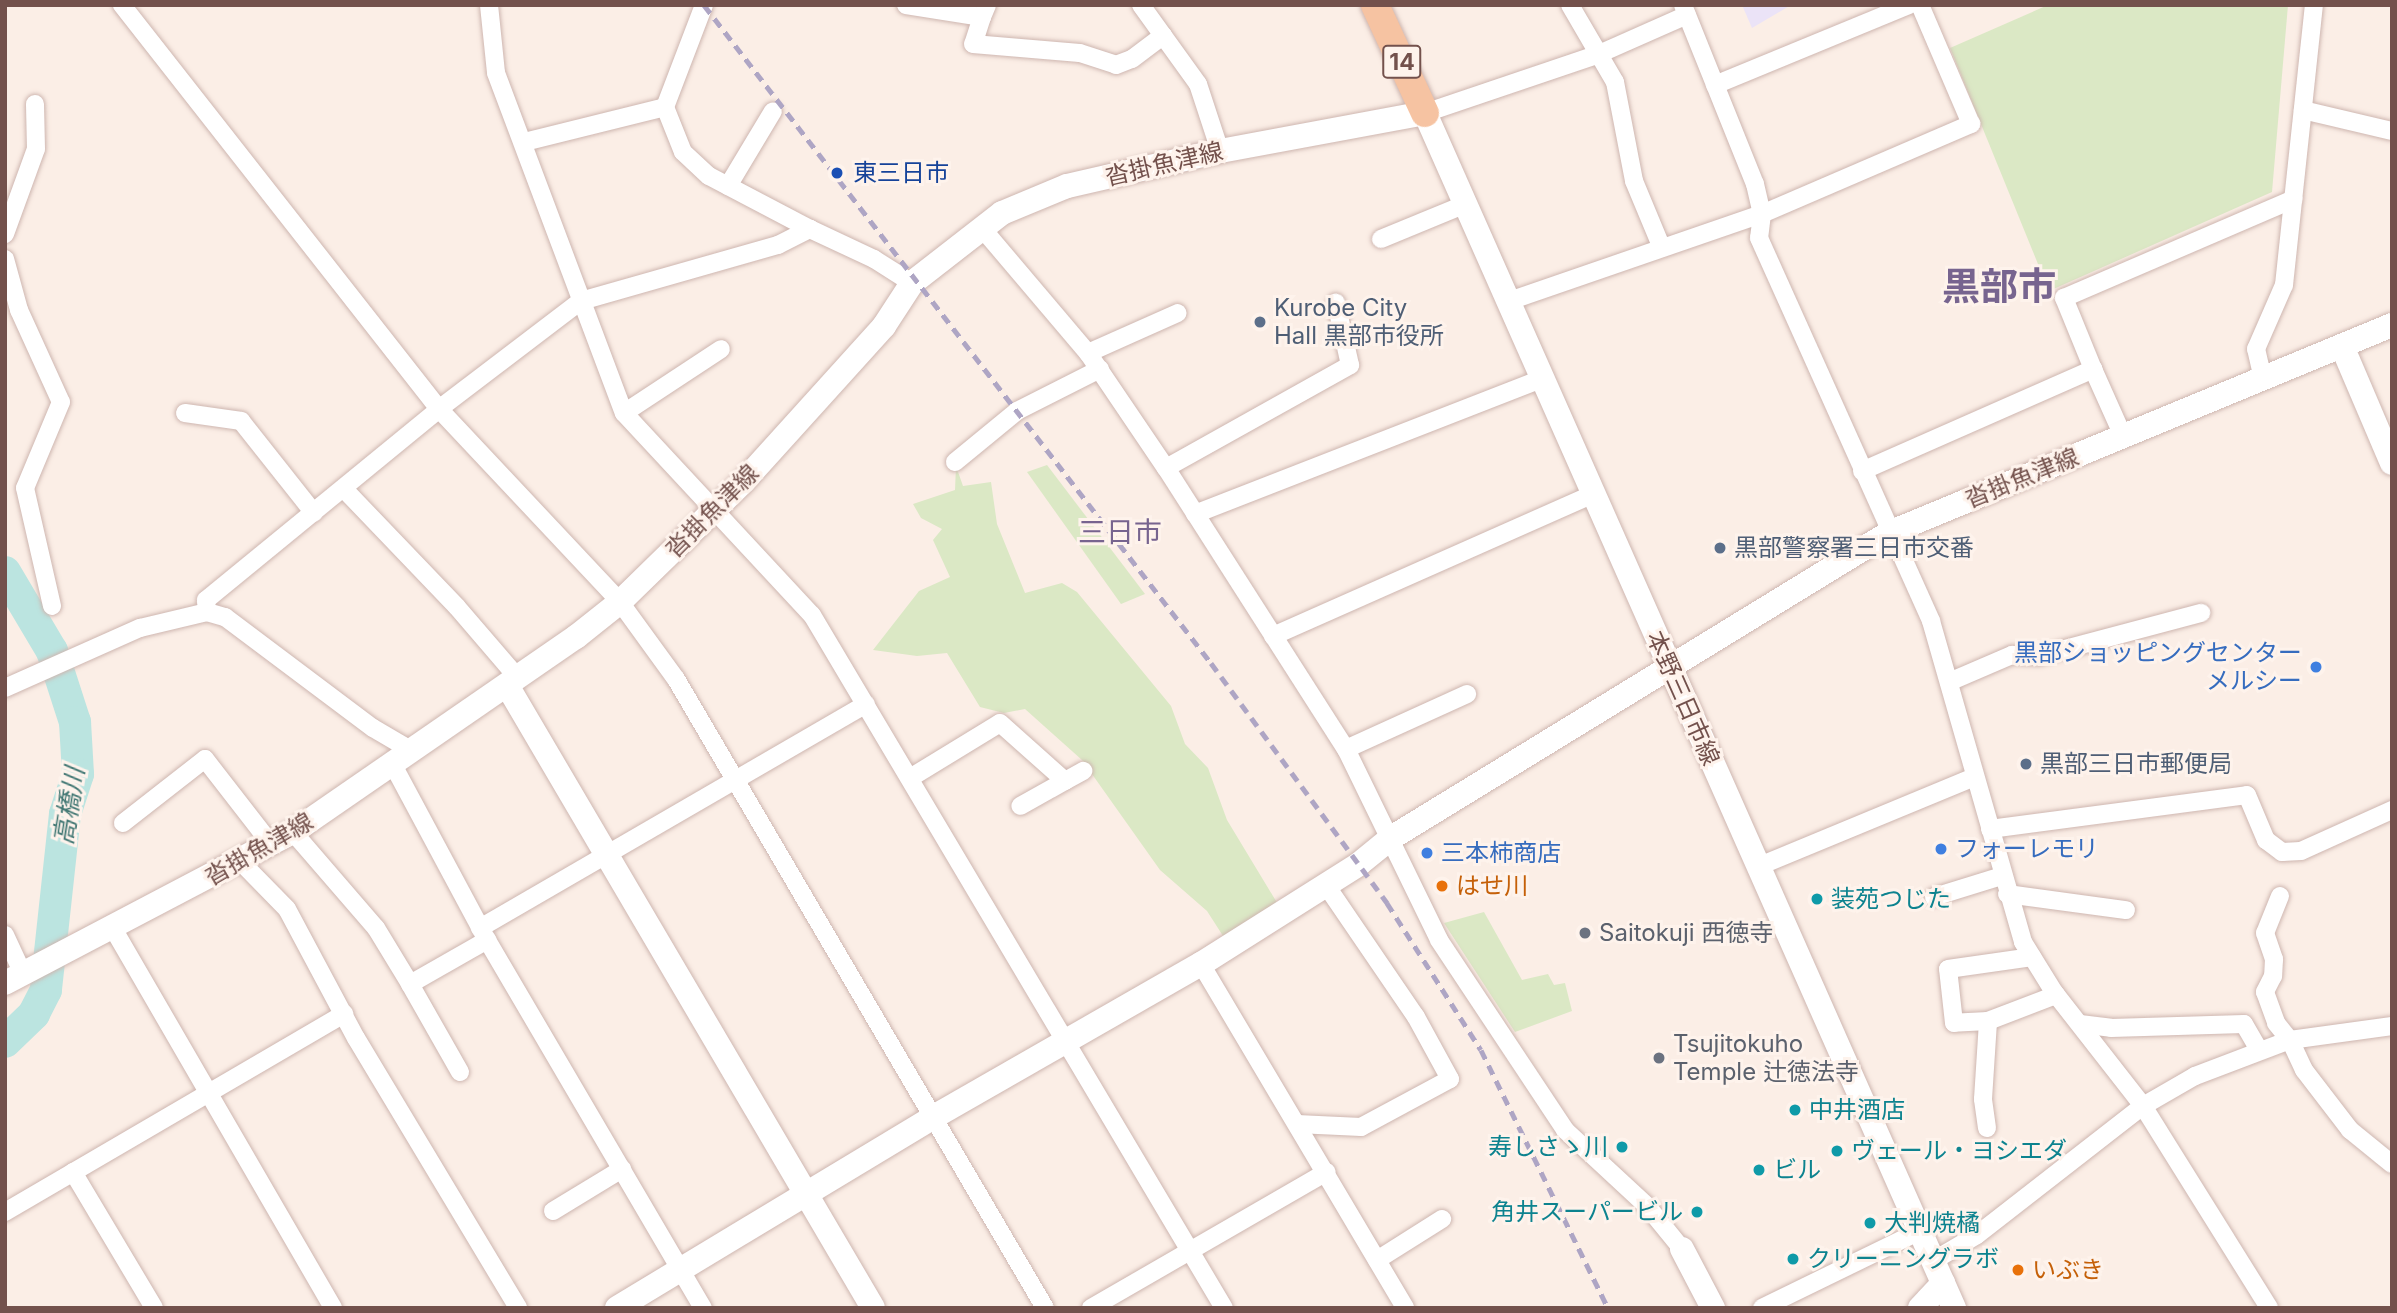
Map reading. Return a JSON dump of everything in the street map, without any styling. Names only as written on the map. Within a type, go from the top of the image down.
[{"type":"main road","name":"14","points":[[1380,7],[1425,113]]},
{"type":"main road","name":"沓掛魚津線","points":[[14,979],[114,930],[293,832],[513,683],[620,602],[714,512],[884,326],[912,283],[981,227],[1020,203],[1067,186],[1220,151],[1425,113]]},
{"type":"main road","name":"本野三日市線","points":[[1425,113],[1591,495],[1670,664],[1757,867],[1954,1308]]},
{"type":"main road","name":"沓掛魚津線","points":[[617,1308],[930,1119],[1201,964],[1326,885],[1391,838],[1670,664],[1889,533],[2392,325]]},
{"type":"main road","points":[[2342,346],[2392,463]]},
{"type":"main road","points":[[513,683],[605,852],[873,1308]]},
{"type":"main road","points":[[1682,1249],[1713,1308]]},
{"type":"main road","points":[[1920,1308],[1938,1272]]},
{"type":"street","points":[[122,5],[439,409],[620,602],[676,679],[930,1119],[1045,1308]]},
{"type":"street","points":[[489,5],[496,72],[624,413],[813,615],[1224,1308]]},
{"type":"street","points":[[704,5],[665,107],[683,152],[728,186],[874,259],[912,283]]},
{"type":"street","points":[[1141,5],[1198,85],[1220,151]]},
{"type":"street","points":[[1570,5],[1615,82],[1634,181],[1661,246]]},
{"type":"street","points":[[1715,85],[1909,5]]},
{"type":"street","points":[[1508,302],[1661,246],[1762,214],[1971,124],[1920,5]]},
{"type":"street","points":[[2263,379],[2256,349],[2284,285],[2314,5]]},
{"type":"street","points":[[917,6],[984,11],[973,44],[1080,53],[1116,65],[1132,59],[1163,36]]},
{"type":"street","points":[[1425,113],[1599,54],[1685,10],[1755,184],[1762,214],[1759,238],[1889,533],[1931,621],[2007,894],[2032,957],[2056,995],[2143,1106],[2269,1308]]},
{"type":"street","points":[[5,234],[36,149],[35,104]]},
{"type":"street","points":[[524,142],[665,107]]},
{"type":"street","points":[[2303,110],[2392,131]]},
{"type":"street","points":[[728,186],[773,111]]},
{"type":"street","points":[[2123,436],[2064,298],[2294,200]]},
{"type":"street","points":[[1381,239],[1466,204]]},
{"type":"street","points":[[981,227],[1088,353],[1166,468],[1346,749],[1439,940],[1565,1130],[1647,1206],[1682,1249]]},
{"type":"street","points":[[207,612],[206,600],[439,409],[581,301],[778,245],[810,229]]},
{"type":"street","points":[[5,259],[19,310],[61,402],[25,488],[52,606]]},
{"type":"street","points":[[1166,468],[1350,365],[1336,303]]},
{"type":"street","points":[[1088,353],[1178,313]]},
{"type":"street","points":[[624,413],[720,349]]},
{"type":"street","points":[[955,462],[1017,411],[1100,369]]},
{"type":"street","points":[[1862,471],[2093,369]]},
{"type":"street","points":[[1195,514],[1542,379]]},
{"type":"street","points":[[186,413],[241,421],[314,513]]},
{"type":"street","points":[[344,489],[457,607],[513,683]]},
{"type":"street","points":[[1273,636],[1591,495]]},
{"type":"street","points":[[5,688],[140,628],[207,612],[225,617],[373,728],[402,758],[484,934],[703,1308]]},
{"type":"street","points":[[1949,682],[2012,655],[2039,656],[2201,613]]},
{"type":"street","points":[[1346,749],[1466,694]]},
{"type":"street","points":[[410,984],[605,852],[734,783],[866,704]]},
{"type":"street","points":[[910,778],[1000,723],[1065,780]]},
{"type":"street","points":[[123,823],[205,760],[271,844]]},
{"type":"street","points":[[1020,806],[1083,771]]},
{"type":"street","points":[[1757,867],[1974,777]]},
{"type":"street","points":[[1990,829],[2247,795],[2266,840],[2282,852],[2301,851],[2392,810]]},
{"type":"street","points":[[293,832],[376,928],[460,1072]]},
{"type":"street","points":[[240,861],[287,909],[344,1014],[518,1308]]},
{"type":"street","points":[[1934,897],[2002,876]]},
{"type":"street","points":[[1297,1124],[1361,1127],[1450,1079],[1416,1017],[1326,885]]},
{"type":"street","points":[[2007,894],[2126,910]]},
{"type":"street","points":[[2280,896],[2265,933],[2274,958],[2273,976],[2265,992],[2276,1023],[2290,1040],[2304,1070],[2350,1130],[2392,1164]]},
{"type":"street","points":[[114,930],[333,1308]]},
{"type":"street","points":[[5,935],[14,979]]},
{"type":"street","points":[[2032,957],[1948,969],[1954,1023],[1988,1021],[2056,995]]},
{"type":"street","points":[[1201,964],[1327,1172],[1405,1308]]},
{"type":"street","points":[[5,1212],[344,1014]]},
{"type":"street","points":[[1987,1128],[1983,1099],[1988,1021]]},
{"type":"street","points":[[2080,1024],[2111,1028],[2244,1024],[2259,1050]]},
{"type":"street","points":[[1938,1272],[1977,1235],[2143,1106],[2195,1076],[2290,1040],[2392,1026]]},
{"type":"street","points":[[553,1210],[622,1169]]},
{"type":"street","points":[[73,1172],[154,1308]]},
{"type":"street","points":[[1091,1308],[1327,1172]]},
{"type":"street","points":[[1377,1260],[1442,1219]]},
{"type":"street","points":[[1762,1308],[1920,1231]]},
{"type":"shaded area","points":[[1742,5],[1791,5],[1752,28]]},
{"type":"green space","points":[[2048,5],[2288,5],[2272,192],[2049,291],[1950,48]]},
{"type":"green space","points":[[1047,465],[1145,594],[1121,604],[1027,472]]},
{"type":"green space","points":[[956,466],[963,486],[991,482],[997,524],[1025,593],[1062,583],[1077,592],[1171,706],[1185,744],[1208,768],[1227,820],[1279,906],[1225,939],[1207,911],[1160,870],[1082,760],[1025,709],[1004,713],[980,707],[947,653],[917,656],[873,650],[919,591],[950,577],[933,540],[942,529],[921,518],[913,504],[955,490]]},
{"type":"green space","points":[[1484,912],[1522,980],[1548,974],[1554,985],[1565,983],[1572,1011],[1515,1032],[1444,923]]},
{"type":"waterway","name":"高橋川","points":[[5,572],[52,651],[75,722],[78,774],[65,814],[46,990],[34,1014],[5,1042]]},
{"type":"railway","points":[[704,5],[1211,663],[1387,903],[1481,1050],[1608,1308]]},
{"type":"place","name":"東三日市","points":[[837,173]]},
{"type":"place","name":"Kurobe City Hall 黒部市役所","points":[[1260,322]]},
{"type":"place","name":"黒部警察署三日市交番","points":[[1720,548]]},
{"type":"place","name":"黒部ショッピングセンター メルシー","points":[[2316,667]]},
{"type":"place","name":"黒部三日市郵便局","points":[[2026,764]]},
{"type":"place","name":"フォーレモリ","points":[[1941,849]]},
{"type":"place","name":"三本柿商店","points":[[1427,853]]},
{"type":"place","name":"はせ川","points":[[1442,886]]},
{"type":"place","name":"装苑つじた","points":[[1817,899]]},
{"type":"place","name":"Saitokuji 西徳寺","points":[[1585,933]]},
{"type":"place","name":"Tsujitokuho Temple 辻徳法寺","points":[[1659,1058]]},
{"type":"place","name":"中井酒店","points":[[1795,1110]]},
{"type":"place","name":"寿しさゝ川","points":[[1622,1147]]},
{"type":"place","name":"ヴェール・ヨシエダ","points":[[1837,1151]]},
{"type":"place","name":"ビル","points":[[1759,1170]]},
{"type":"place","name":"角井スーパービル","points":[[1697,1212]]},
{"type":"place","name":"大判焼橘","points":[[1870,1223]]},
{"type":"place","name":"クリーニングラボ","points":[[1793,1259]]},
{"type":"place","name":"いぶき","points":[[2018,1270]]},
{"type":"district","name":"黒部市","points":[[1999,287]]},
{"type":"district","name":"三日市","points":[[1120,532]]}]
